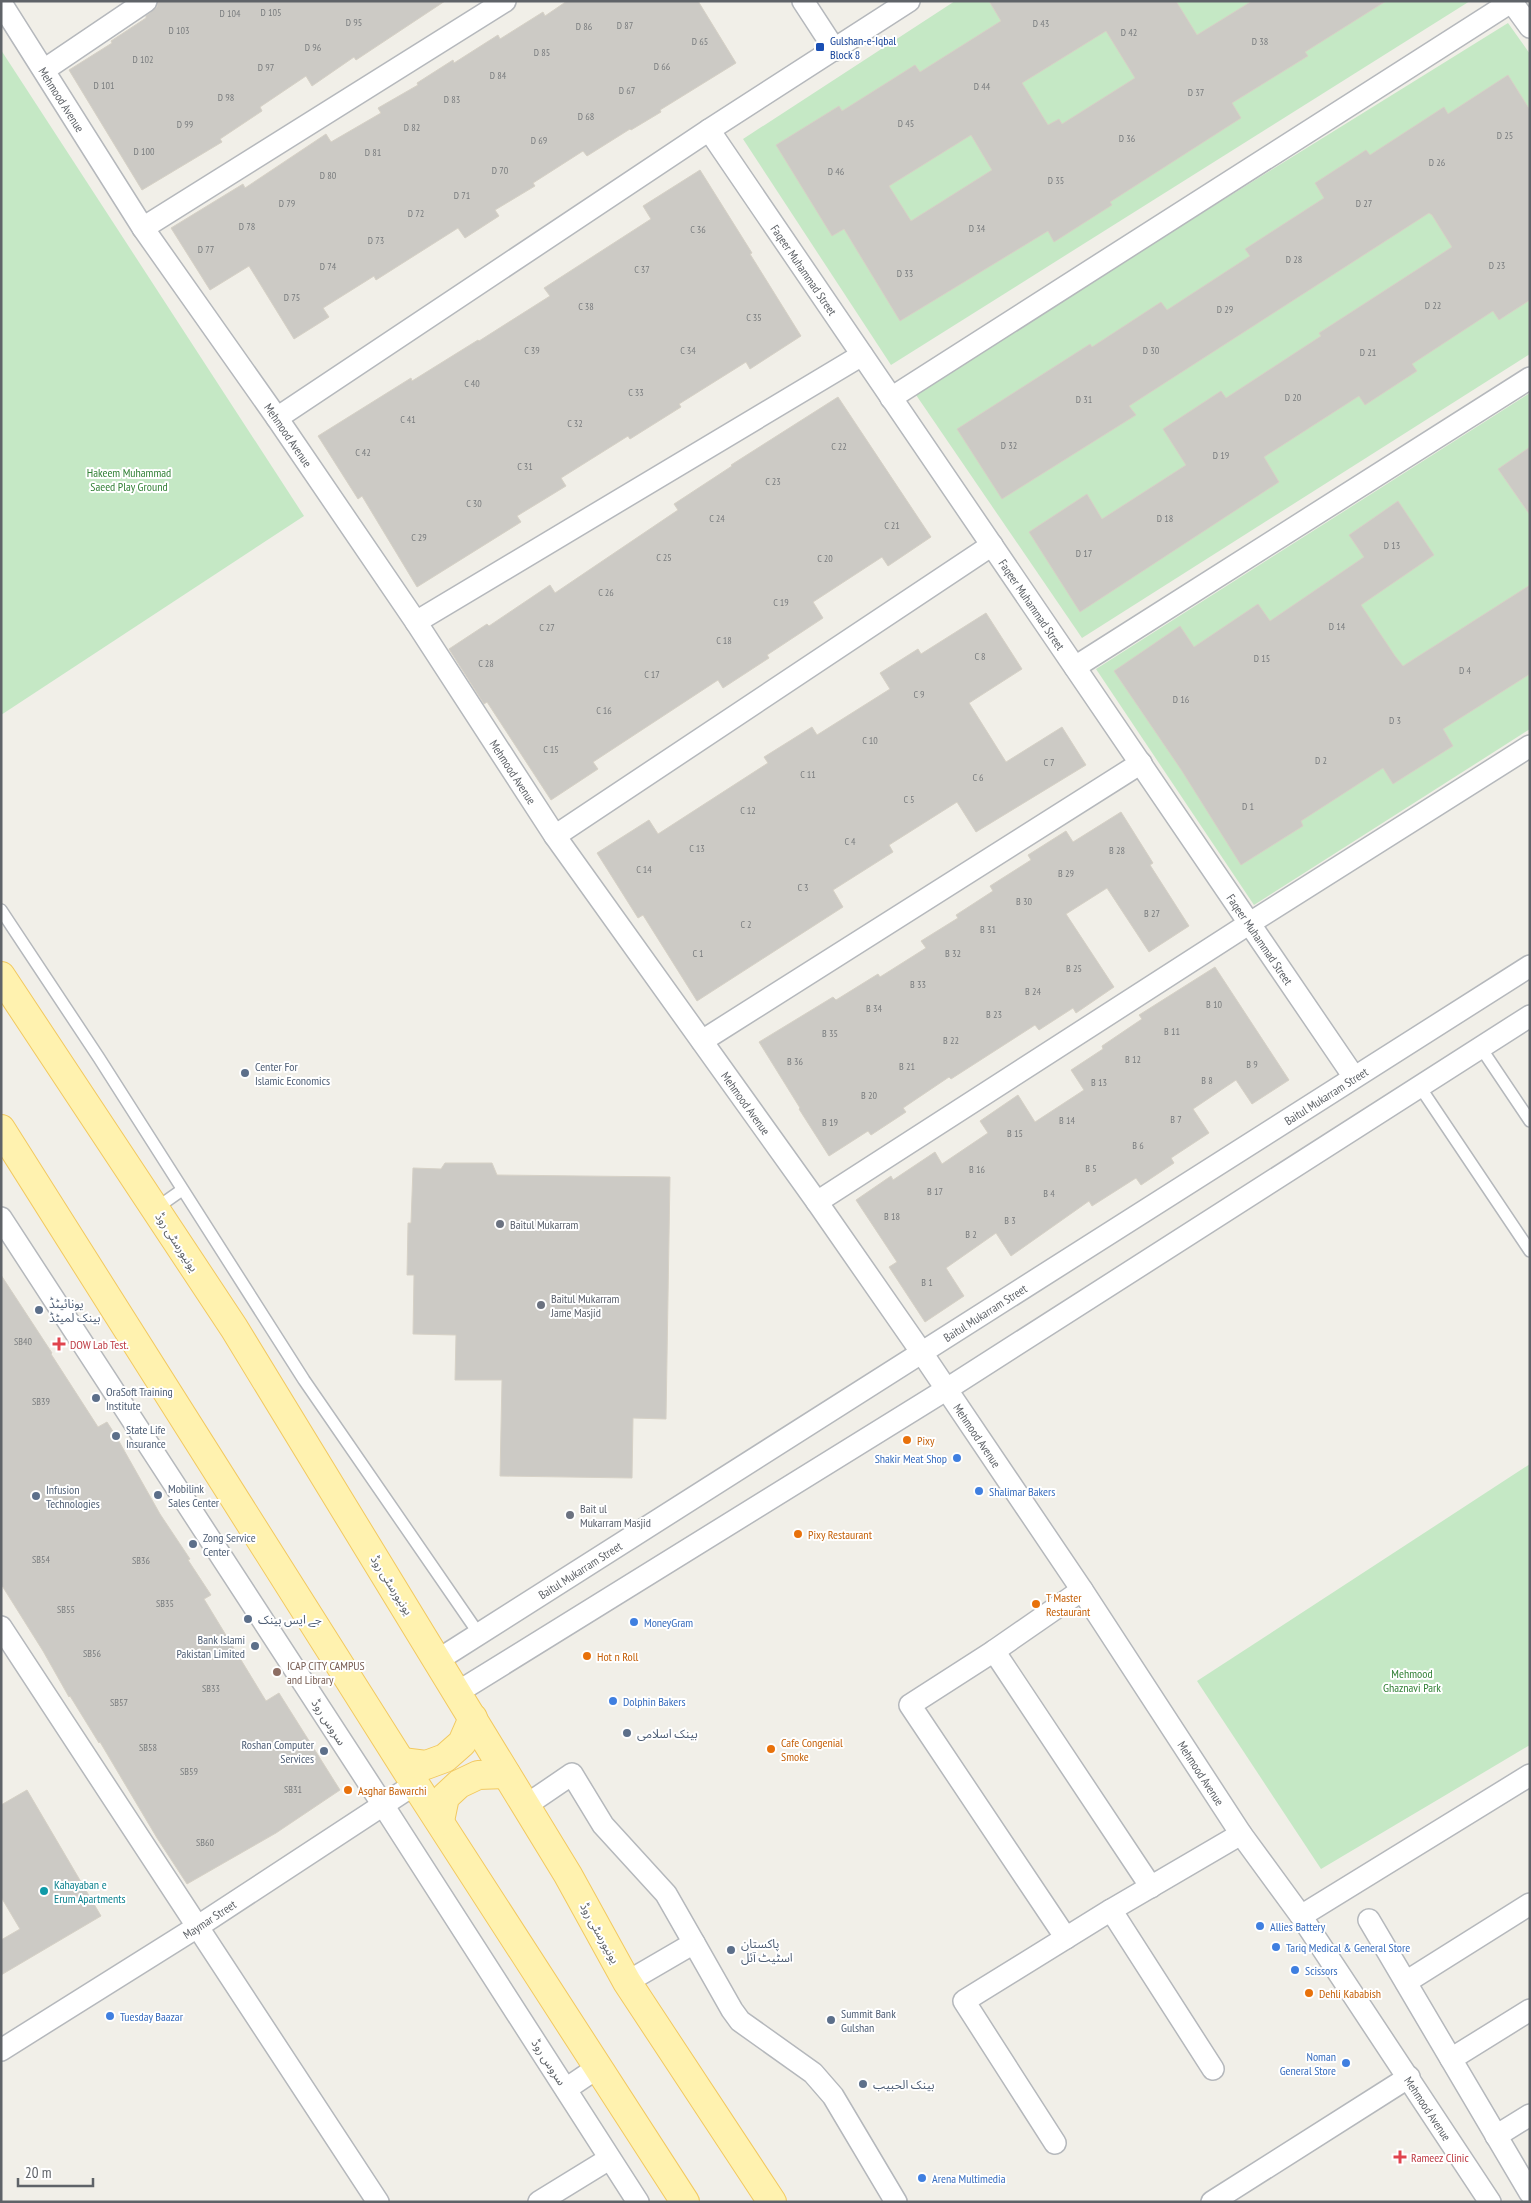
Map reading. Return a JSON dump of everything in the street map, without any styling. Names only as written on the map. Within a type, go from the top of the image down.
[{"type":"main road","name":"یونیورسٹی روڈ","points":[[1,976],[234,1328],[458,1692],[568,1875],[628,1982],[772,2202]]},
{"type":"main road","points":[[1,1129],[408,1773],[685,2202]]},
{"type":"main road","points":[[408,1773],[445,1758],[462,1743],[473,1718]]},
{"type":"main road","points":[[440,1821],[445,1796],[459,1784],[478,1775],[506,1774]]},
{"type":"street","points":[[44,70],[146,1]]},
{"type":"street","points":[[143,228],[505,1]]},
{"type":"street","points":[[803,1],[836,50]]},
{"type":"street","points":[[277,418],[709,130],[836,50],[909,1]]},
{"type":"street","points":[[891,398],[1511,2],[1530,27]]},
{"type":"street","name":"Mehmood Avenue","points":[[1,3],[143,228],[277,418],[416,622],[555,836],[818,1202],[947,1389],[1082,1590],[1241,1834],[1301,1916],[1490,2202]]},
{"type":"street","name":"Faqeer Muhammad Street","points":[[709,130],[1354,1077]]},
{"type":"street","points":[[416,622],[862,355]]},
{"type":"street","points":[[1075,667],[1530,378]]},
{"type":"street","points":[[555,836],[992,545]]},
{"type":"street","points":[[818,1202],[1250,923],[1530,746]]},
{"type":"street","points":[[702,1041],[1141,763]]},
{"type":"street","name":"Baitul Mukarram Street","points":[[438,1660],[1530,966]]},
{"type":"street","points":[[458,1692],[947,1389],[1530,1016]]},
{"type":"street","name":"سروس روڈ","points":[[1,1218],[383,1805],[638,2202]]},
{"type":"street","points":[[1066,1938],[910,1705],[994,1651],[1082,1590]]},
{"type":"street","points":[[1,1627],[378,2202]]},
{"type":"street","points":[[994,1651],[1151,1887]]},
{"type":"street","name":"Maymar Street","points":[[1,2050],[197,1927],[383,1805],[408,1773]]},
{"type":"street","points":[[525,1806],[572,1774],[603,1825],[666,1894],[740,2021],[813,2073],[833,2096],[896,2202]]},
{"type":"street","points":[[1301,1916],[1530,1775]]},
{"type":"street","points":[[1056,2143],[964,2001],[1111,1910],[1241,1834]]},
{"type":"street","points":[[1406,1982],[1530,1904]]},
{"type":"street","points":[[1111,1910],[1213,2069]]},
{"type":"street","points":[[1369,1920],[1530,2193]]},
{"type":"street","points":[[628,1982],[694,1943]]},
{"type":"street","points":[[1451,2059],[1530,2010]]},
{"type":"street","points":[[566,2089],[597,2068]]},
{"type":"street","points":[[1212,2202],[1409,2077]]},
{"type":"street","points":[[1496,2136],[1530,2115]]},
{"type":"street","points":[[539,2202],[609,2159]]},
{"type":"lane","points":[[1,910],[100,1058],[304,1380],[478,1634]]},
{"type":"lane","points":[[1481,1048],[1530,1121]]},
{"type":"lane","points":[[1420,1086],[1530,1251]]},
{"type":"lane","points":[[155,1209],[182,1190]]},
{"type":"green space","points":[[955,1],[1470,1],[891,365],[743,139]]},
{"type":"green space","points":[[1508,23],[1530,54],[1530,354],[1082,638],[914,392]]},
{"type":"green space","name":"Hakeem Muhammad Saeed Play Ground","points":[[1,50],[304,516],[1,715]]},
{"type":"green space","points":[[1530,393],[1530,729],[1254,905],[1096,669]]},
{"type":"green space","name":"Mehmood Ghaznavi Park","points":[[1530,1464],[1530,1745],[1321,1869],[1197,1681]]},
{"type":"building","points":[[158,1],[445,1],[356,60],[354,57],[312,86],[306,76],[260,107],[262,111],[220,139],[222,142],[142,190],[69,70],[112,43],[111,41],[146,18],[157,7]]},
{"type":"building","points":[[567,1],[698,1],[736,63],[631,130],[587,156],[583,151],[533,183],[535,186],[495,210],[499,216],[465,238],[458,228],[376,280],[374,276],[323,308],[329,317],[294,339],[249,266],[210,290],[171,228],[243,184],[245,188],[326,134],[331,142],[381,113],[378,108],[418,85],[417,83],[453,60],[454,63],[498,35],[500,39],[543,12],[545,16]]},
{"type":"building","points":[[989,1],[1176,1],[1197,35],[1252,1],[1386,1],[1305,52],[1308,56],[1232,103],[1241,118],[1110,202],[1112,205],[1054,242],[1048,231],[900,321],[844,229],[832,236],[776,145],[839,106],[842,111],[915,65],[920,72],[1001,21]],"holes":[[[1106,31],[1135,78],[1062,124],[1059,119],[1048,125],[1022,83]],[[971,135],[992,170],[911,221],[889,186]]]},
{"type":"building","points":[[1508,75],[1530,110],[1530,300],[1499,320],[1493,311],[1412,364],[1417,371],[1365,405],[1359,396],[1264,457],[1279,482],[1080,612],[1029,532],[1087,494],[1102,519],[1186,465],[1163,429],[1221,391],[1226,398],[1321,336],[1319,333],[1452,247],[1432,215],[1429,213],[1129,406],[1136,415],[1002,499],[957,429],[1090,344],[1092,347],[1161,302],[1167,310],[1250,256],[1245,249],[1324,198],[1315,183],[1366,150],[1370,155],[1444,107],[1448,114]]},
{"type":"building","points":[[700,170],[801,336],[750,369],[746,362],[679,404],[681,407],[630,439],[628,436],[561,478],[566,486],[517,516],[521,522],[417,587],[362,496],[358,499],[318,436],[411,378],[412,381],[479,341],[550,296],[544,288],[651,219],[643,206]]},
{"type":"building","points":[[838,397],[931,537],[888,566],[882,557],[813,602],[823,618],[767,655],[769,658],[723,688],[718,680],[593,762],[598,769],[551,800],[487,702],[484,704],[449,649],[487,624],[489,626],[550,585],[555,593],[678,510],[674,504],[731,465]]},
{"type":"building","points":[[1530,447],[1530,515],[1498,469]]},
{"type":"building","points":[[1398,501],[1434,555],[1361,605],[1395,656],[1403,666],[1530,585],[1530,674],[1443,729],[1453,746],[1393,784],[1383,768],[1301,821],[1303,826],[1241,865],[1182,771],[1114,671],[1180,626],[1194,647],[1258,604],[1270,621],[1364,557],[1349,535]]},
{"type":"building","points":[[986,613],[1022,669],[969,703],[1006,762],[1062,727],[1086,765],[976,832],[957,802],[889,845],[893,852],[833,890],[843,907],[697,1001],[643,915],[638,918],[597,853],[649,820],[658,834],[768,763],[764,757],[812,727],[817,735],[890,689],[880,673],[918,649],[921,654]]},
{"type":"building","points":[[1121,812],[1153,863],[1150,865],[1189,926],[1149,952],[1107,888],[1066,914],[1114,987],[1076,1013],[1073,1008],[1039,1030],[1035,1025],[951,1079],[949,1077],[903,1108],[906,1112],[871,1135],[868,1131],[829,1156],[759,1042],[833,997],[836,1000],[878,974],[880,977],[926,948],[921,941],[958,918],[956,915],[993,891],[990,886],[1031,860],[1028,855],[1066,831],[1073,842]]},
{"type":"building","points":[[1215,967],[1289,1080],[1252,1104],[1236,1080],[1193,1109],[1209,1133],[1171,1158],[1174,1163],[1141,1185],[1136,1178],[1092,1206],[1089,1201],[1011,1256],[996,1233],[946,1268],[964,1296],[925,1322],[889,1267],[897,1262],[856,1200],[891,1176],[893,1180],[935,1152],[942,1164],[988,1133],[980,1121],[1018,1095],[1035,1122],[1084,1090],[1071,1070],[1103,1049],[1102,1046],[1142,1019],[1139,1015]]},
{"type":"building","name":"Baitul Mukarram Jame Masjid","points":[[445,1163],[492,1163],[497,1175],[670,1177],[666,1419],[633,1418],[632,1478],[500,1476],[502,1380],[455,1380],[456,1335],[413,1334],[414,1275],[407,1275],[408,1223],[411,1223],[413,1168],[441,1169]]},
{"type":"building","points":[[1,1275],[98,1427],[107,1422],[116,1436],[160,1514],[211,1595],[204,1599],[266,1701],[279,1693],[340,1790],[276,1833],[187,1884],[157,1838],[100,1742],[69,1697],[1,1584]]},
{"type":"building","name":"Kahayaban e Erum Apartments","points":[[27,1790],[101,1916],[1,1975],[1,1940],[20,1929],[1,1897],[1,1805]]},
{"type":"place","name":"Gulshan-e-Iqbal Block 8","points":[[820,47]]},
{"type":"place","name":"Center For Islamic Economics","points":[[245,1073]]},
{"type":"place","name":"Baitul Mukarram","points":[[500,1224]]},
{"type":"place","name":"Baitul Mukarram Jame Masjid","points":[[541,1305]]},
{"type":"place","name":"یونائیٹڈ بینک لمیٹڈ","points":[[39,1310]]},
{"type":"place","name":"DOW Lab Test.","points":[[59,1344]]},
{"type":"place","name":"OraSoft Training Institute","points":[[96,1398]]},
{"type":"place","name":"State Life Insurance","points":[[116,1436]]},
{"type":"place","name":"Pixy","points":[[907,1440]]},
{"type":"place","name":"Shakir Meat Shop","points":[[957,1458]]},
{"type":"place","name":"Shalimar Bakers","points":[[979,1491]]},
{"type":"place","name":"Mobilink Sales Center","points":[[158,1495]]},
{"type":"place","name":"Infusion Technologies","points":[[36,1496]]},
{"type":"place","name":"Bait ul Mukarram Masjid","points":[[570,1515]]},
{"type":"place","name":"Pixy Restaurant","points":[[798,1534]]},
{"type":"place","name":"Zong Service Center","points":[[193,1544]]},
{"type":"place","name":"T Master Restaurant","points":[[1036,1604]]},
{"type":"place","name":"جے ایس بینک","points":[[248,1619]]},
{"type":"place","name":"MoneyGram","points":[[634,1622]]},
{"type":"place","name":"Bank Islami Pakistan Limited","points":[[255,1646]]},
{"type":"place","name":"Hot n Roll","points":[[587,1656]]},
{"type":"place","name":"ICAP CITY CAMPUS and Library","points":[[277,1672]]},
{"type":"place","name":"Dolphin Bakers","points":[[613,1701]]},
{"type":"place","name":"بینک اسلامی","points":[[627,1733]]},
{"type":"place","name":"Cafe Congenial Smoke","points":[[771,1749]]},
{"type":"place","name":"Roshan Computer Services","points":[[324,1751]]},
{"type":"place","name":"Asghar Bawarchi","points":[[348,1790]]},
{"type":"place","name":"Kahayaban e Erum Apartments","points":[[44,1891]]},
{"type":"place","name":"Allies Battery","points":[[1260,1926]]},
{"type":"place","name":"Tariq Medical & General Store","points":[[1276,1947]]},
{"type":"place","name":"پاکستان اسٹیٹ آئل","points":[[731,1950]]},
{"type":"place","name":"Scissors","points":[[1295,1970]]},
{"type":"place","name":"Dehli Kababish","points":[[1309,1993]]},
{"type":"place","name":"Tuesday Baazar","points":[[110,2016]]},
{"type":"place","name":"Summit Bank Gulshan","points":[[831,2020]]},
{"type":"place","name":"Noman General Store","points":[[1346,2063]]},
{"type":"place","name":"بينک الحبيب","points":[[863,2084]]},
{"type":"place","name":"Rameez Clinic","points":[[1400,2157]]},
{"type":"place","name":"Arena Multimedia","points":[[922,2178]]}]
